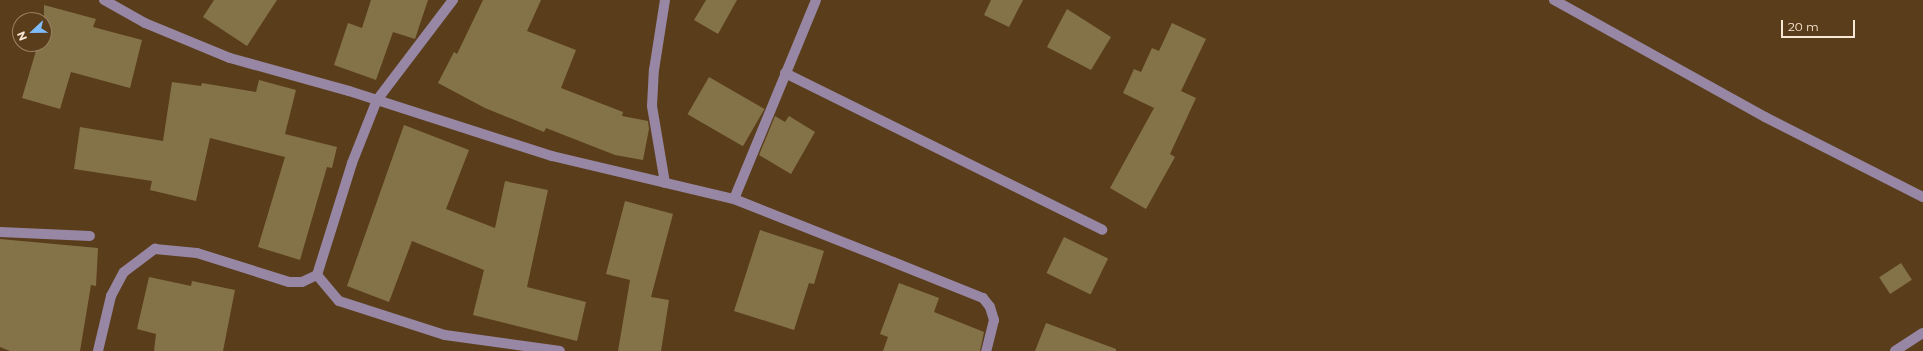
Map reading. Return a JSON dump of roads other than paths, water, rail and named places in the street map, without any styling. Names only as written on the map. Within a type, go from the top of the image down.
[{"type":"street","points":[[104,0],[145,23],[230,58],[377,100],[552,156],[734,199],[982,298],[990,308],[994,320],[986,351]]},
{"type":"street","points":[[317,276],[352,163],[377,100],[453,0]]},
{"type":"street","points":[[665,0],[654,70],[652,106],[665,183]]},
{"type":"street","points":[[734,199],[816,0]]},
{"type":"street","points":[[1554,0],[1764,117],[1923,197]]},
{"type":"street","points":[[785,73],[1102,230]]},
{"type":"street","points":[[0,232],[90,236]]},
{"type":"street","points":[[98,351],[111,296],[124,272],[155,249],[197,253],[289,282],[302,282],[317,276]]},
{"type":"street","points":[[317,276],[340,301],[445,335],[560,351]]},
{"type":"street","points":[[1895,351],[1923,333]]}]
